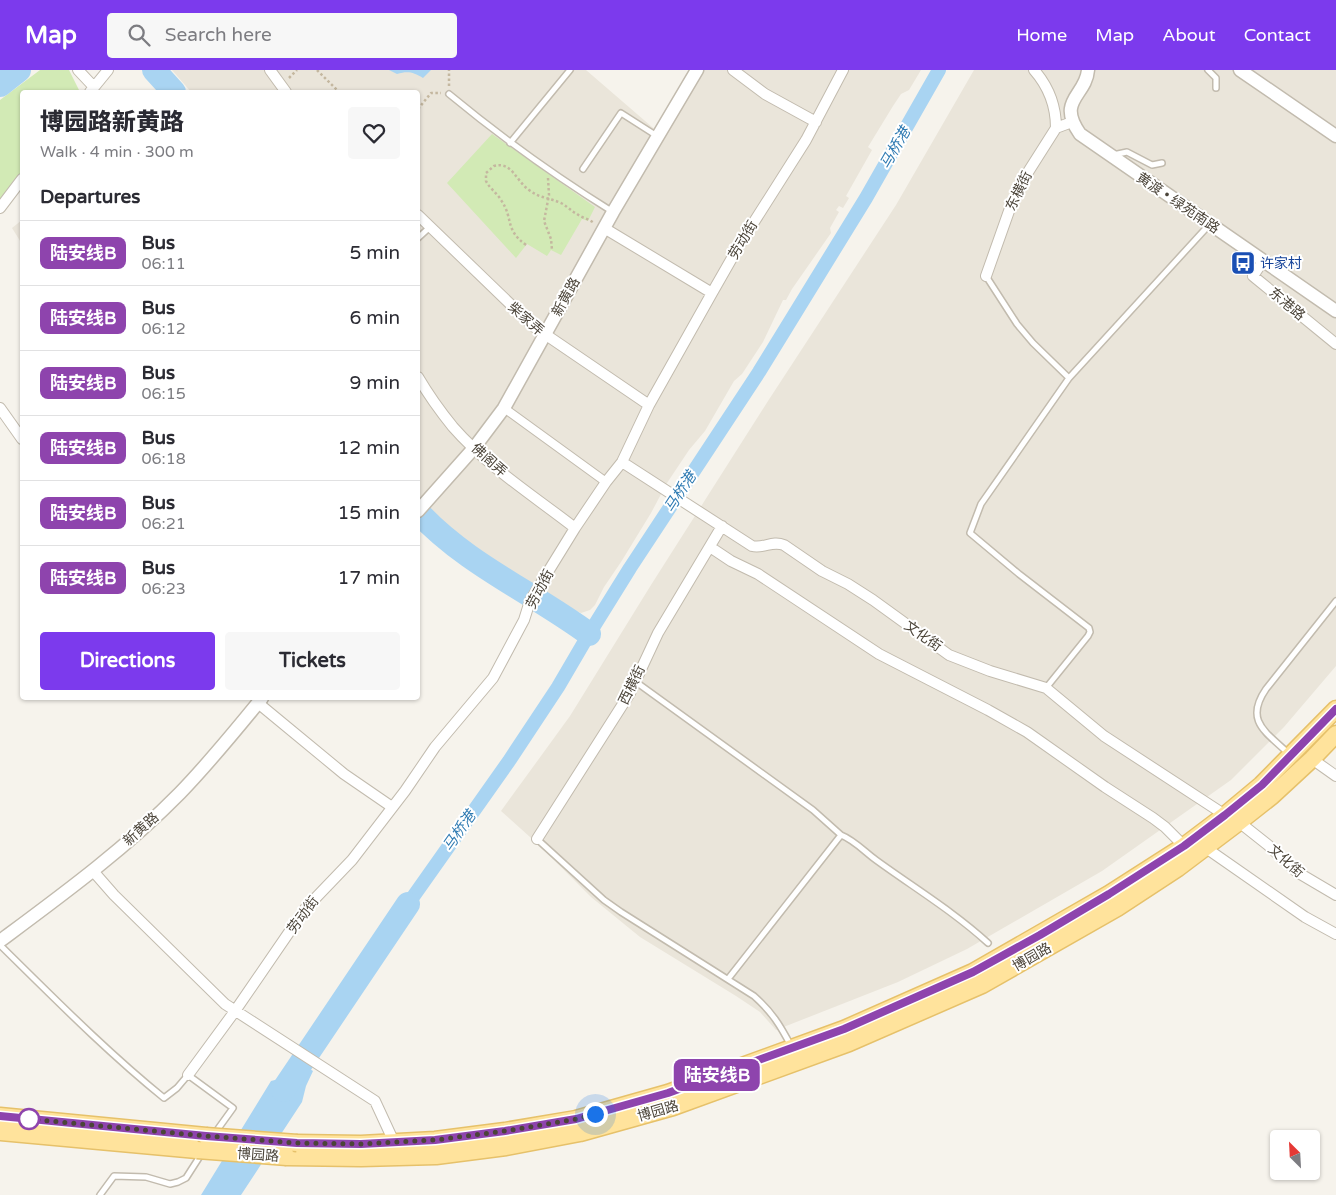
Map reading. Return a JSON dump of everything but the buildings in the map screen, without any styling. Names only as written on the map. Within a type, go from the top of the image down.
[{"type":"main road","name":"博园路","points":[[0,1132],[287,1157],[436,1156],[506,1147],[580,1133],[673,1108],[849,1043],[982,985],[1118,908],[1206,848],[1262,785],[1336,709]]},
{"type":"main road","name":"博园路","points":[[0,1116],[206,1136],[297,1143],[361,1144],[435,1140],[505,1131],[576,1119],[668,1093],[844,1029],[973,972],[1109,894],[1184,846],[1272,796],[1336,734]]},
{"type":"street","points":[[78,70],[92,90],[108,70]]},
{"type":"street","points":[[270,70],[285,90]]},
{"type":"street","name":"新黄路","points":[[421,508],[474,448],[504,408],[613,212],[696,70]]},
{"type":"street","points":[[733,70],[765,94],[816,122]]},
{"type":"street","name":"劳动街","points":[[188,1075],[236,1012],[305,909],[352,860],[435,747],[493,678],[524,620],[530,601],[575,528],[622,462],[649,405],[712,292],[816,122],[843,70]]},
{"type":"street","points":[[1034,70],[1048,89],[1055,108],[1056,128],[1072,122],[1072,104],[1087,77],[1088,70]]},
{"type":"street","points":[[1240,70],[1336,136]]},
{"type":"street","name":"黄渡 • 绿苑南路","points":[[1072,122],[1080,134],[1110,156],[1336,311]]},
{"type":"street","name":"东横街","points":[[986,276],[998,239],[1017,192],[1056,128]]},
{"type":"street","points":[[0,208],[20,182]]},
{"type":"street","name":"柴家弄","points":[[420,217],[516,311],[545,336],[649,405]]},
{"type":"street","points":[[604,228],[712,292]]},
{"type":"street","name":"东港路","points":[[1263,261],[1253,276],[1336,344]]},
{"type":"street","name":"佛阁弄","points":[[420,380],[455,429],[474,448],[518,486],[575,528]]},
{"type":"street","points":[[0,408],[20,435]]},
{"type":"street","points":[[504,408],[606,482]]},
{"type":"street","name":"文化街","points":[[622,462],[758,547],[778,542],[784,545],[822,571],[848,584],[873,600],[949,655],[990,671],[1046,688],[1104,736],[1232,819],[1268,845],[1297,872],[1336,895]]},
{"type":"street","name":"西横街","points":[[537,840],[623,706],[658,633],[722,526]]},
{"type":"street","points":[[710,547],[731,561],[758,574],[879,654],[1027,732],[1153,818],[1184,846]]},
{"type":"street","points":[[260,700],[344,774],[392,807]]},
{"type":"street","name":"新黄路","points":[[0,943],[92,871],[153,819],[202,770],[260,700]]},
{"type":"street","points":[[1312,759],[1336,776]]},
{"type":"street","points":[[1206,848],[1305,917],[1336,934]]},
{"type":"street","points":[[92,871],[216,996],[236,1012],[375,1101],[394,1142]]},
{"type":"lane","points":[[510,143],[570,70]]},
{"type":"lane","points":[[1208,70],[1216,78],[1216,88]]},
{"type":"lane","points":[[449,94],[510,143],[613,212]]},
{"type":"lane","points":[[583,169],[621,113],[658,136]]},
{"type":"lane","points":[[1110,156],[1127,152],[1152,165],[1162,162]]},
{"type":"lane","points":[[1046,688],[1088,636],[1089,628],[970,533],[981,504],[1069,378],[1210,224]]},
{"type":"lane","points":[[420,236],[430,227]]},
{"type":"lane","points":[[986,276],[1025,334],[1069,378]]},
{"type":"lane","points":[[1292,756],[1262,728],[1256,718],[1258,704],[1266,689],[1336,601]]},
{"type":"lane","points":[[636,682],[813,810],[841,835],[850,839],[876,860],[933,899],[972,928],[988,943]]},
{"type":"lane","points":[[728,979],[841,835]]},
{"type":"lane","points":[[537,840],[620,912],[754,996],[777,1019],[792,1048]]},
{"type":"lane","points":[[0,943],[73,1016],[141,1080],[164,1098],[177,1088],[188,1075],[232,1108],[186,1178],[170,1184],[146,1177],[114,1176],[100,1195]]},
{"type":"path","points":[[317,70],[337,90]]},
{"type":"path","points":[[420,107],[431,93],[449,94],[449,70]]},
{"type":"path","points":[[526,245],[511,230],[508,214],[501,199],[486,181],[486,173],[494,166],[500,164],[506,166],[527,189],[536,195],[560,203],[577,215],[604,228]]},
{"type":"path","points":[[548,170],[549,200],[544,222],[551,239],[552,250]]},
{"type":"shaded area","points":[[172,70],[586,70],[659,133],[697,70],[921,70],[909,90],[901,94],[868,147],[872,150],[846,196],[849,198],[843,208],[839,206],[836,210],[839,212],[830,228],[831,233],[786,300],[783,300],[763,342],[742,374],[734,381],[705,431],[689,450],[667,483],[595,605],[590,610],[581,613],[531,591],[515,580],[467,545],[420,500],[420,90],[189,90]]},
{"type":"shaded area","points":[[974,70],[1336,70],[1336,666],[1284,727],[1231,780],[1102,871],[967,949],[898,982],[776,1030],[760,1012],[640,937],[591,897],[540,846],[501,811],[570,716],[768,401],[896,205]]},
{"type":"shaded area","points":[[20,222],[20,241],[12,228]]},
{"type":"green space","points":[[40,70],[69,70],[79,90],[20,90],[20,174],[0,200],[0,100]]},
{"type":"green space","points":[[492,134],[595,207],[588,221],[582,219],[561,255],[551,250],[547,256],[527,244],[516,258],[447,183]]},
{"type":"water","points":[[389,70],[431,70],[423,78],[413,73],[397,74]]},
{"type":"water","points":[[295,1059],[313,1071],[306,1086],[302,1102],[241,1195],[201,1195],[271,1081],[279,1079]]},
{"type":"waterway","points":[[0,85],[19,70]]},
{"type":"waterway","points":[[154,70],[172,90]]},
{"type":"waterway","name":"马桥港","points":[[408,904],[509,761],[558,687],[630,568],[759,372],[866,198],[939,70]]},
{"type":"waterway","points":[[420,514],[457,547],[478,562],[589,634]]},
{"type":"waterway","points":[[283,1090],[408,904]]},
{"type":"bus line","name":"陆安线B","points":[[0,1116],[206,1136],[297,1143],[361,1144],[435,1140],[505,1131],[576,1119],[668,1093],[844,1029],[973,972],[1040,935],[1184,846],[1225,815],[1262,785],[1336,709]]},
{"type":"place","name":"许家村","points":[[1243,263]]},
{"type":"route","points":[[29,1119],[297,1143],[361,1144],[435,1140],[505,1131],[595,1114]]}]
